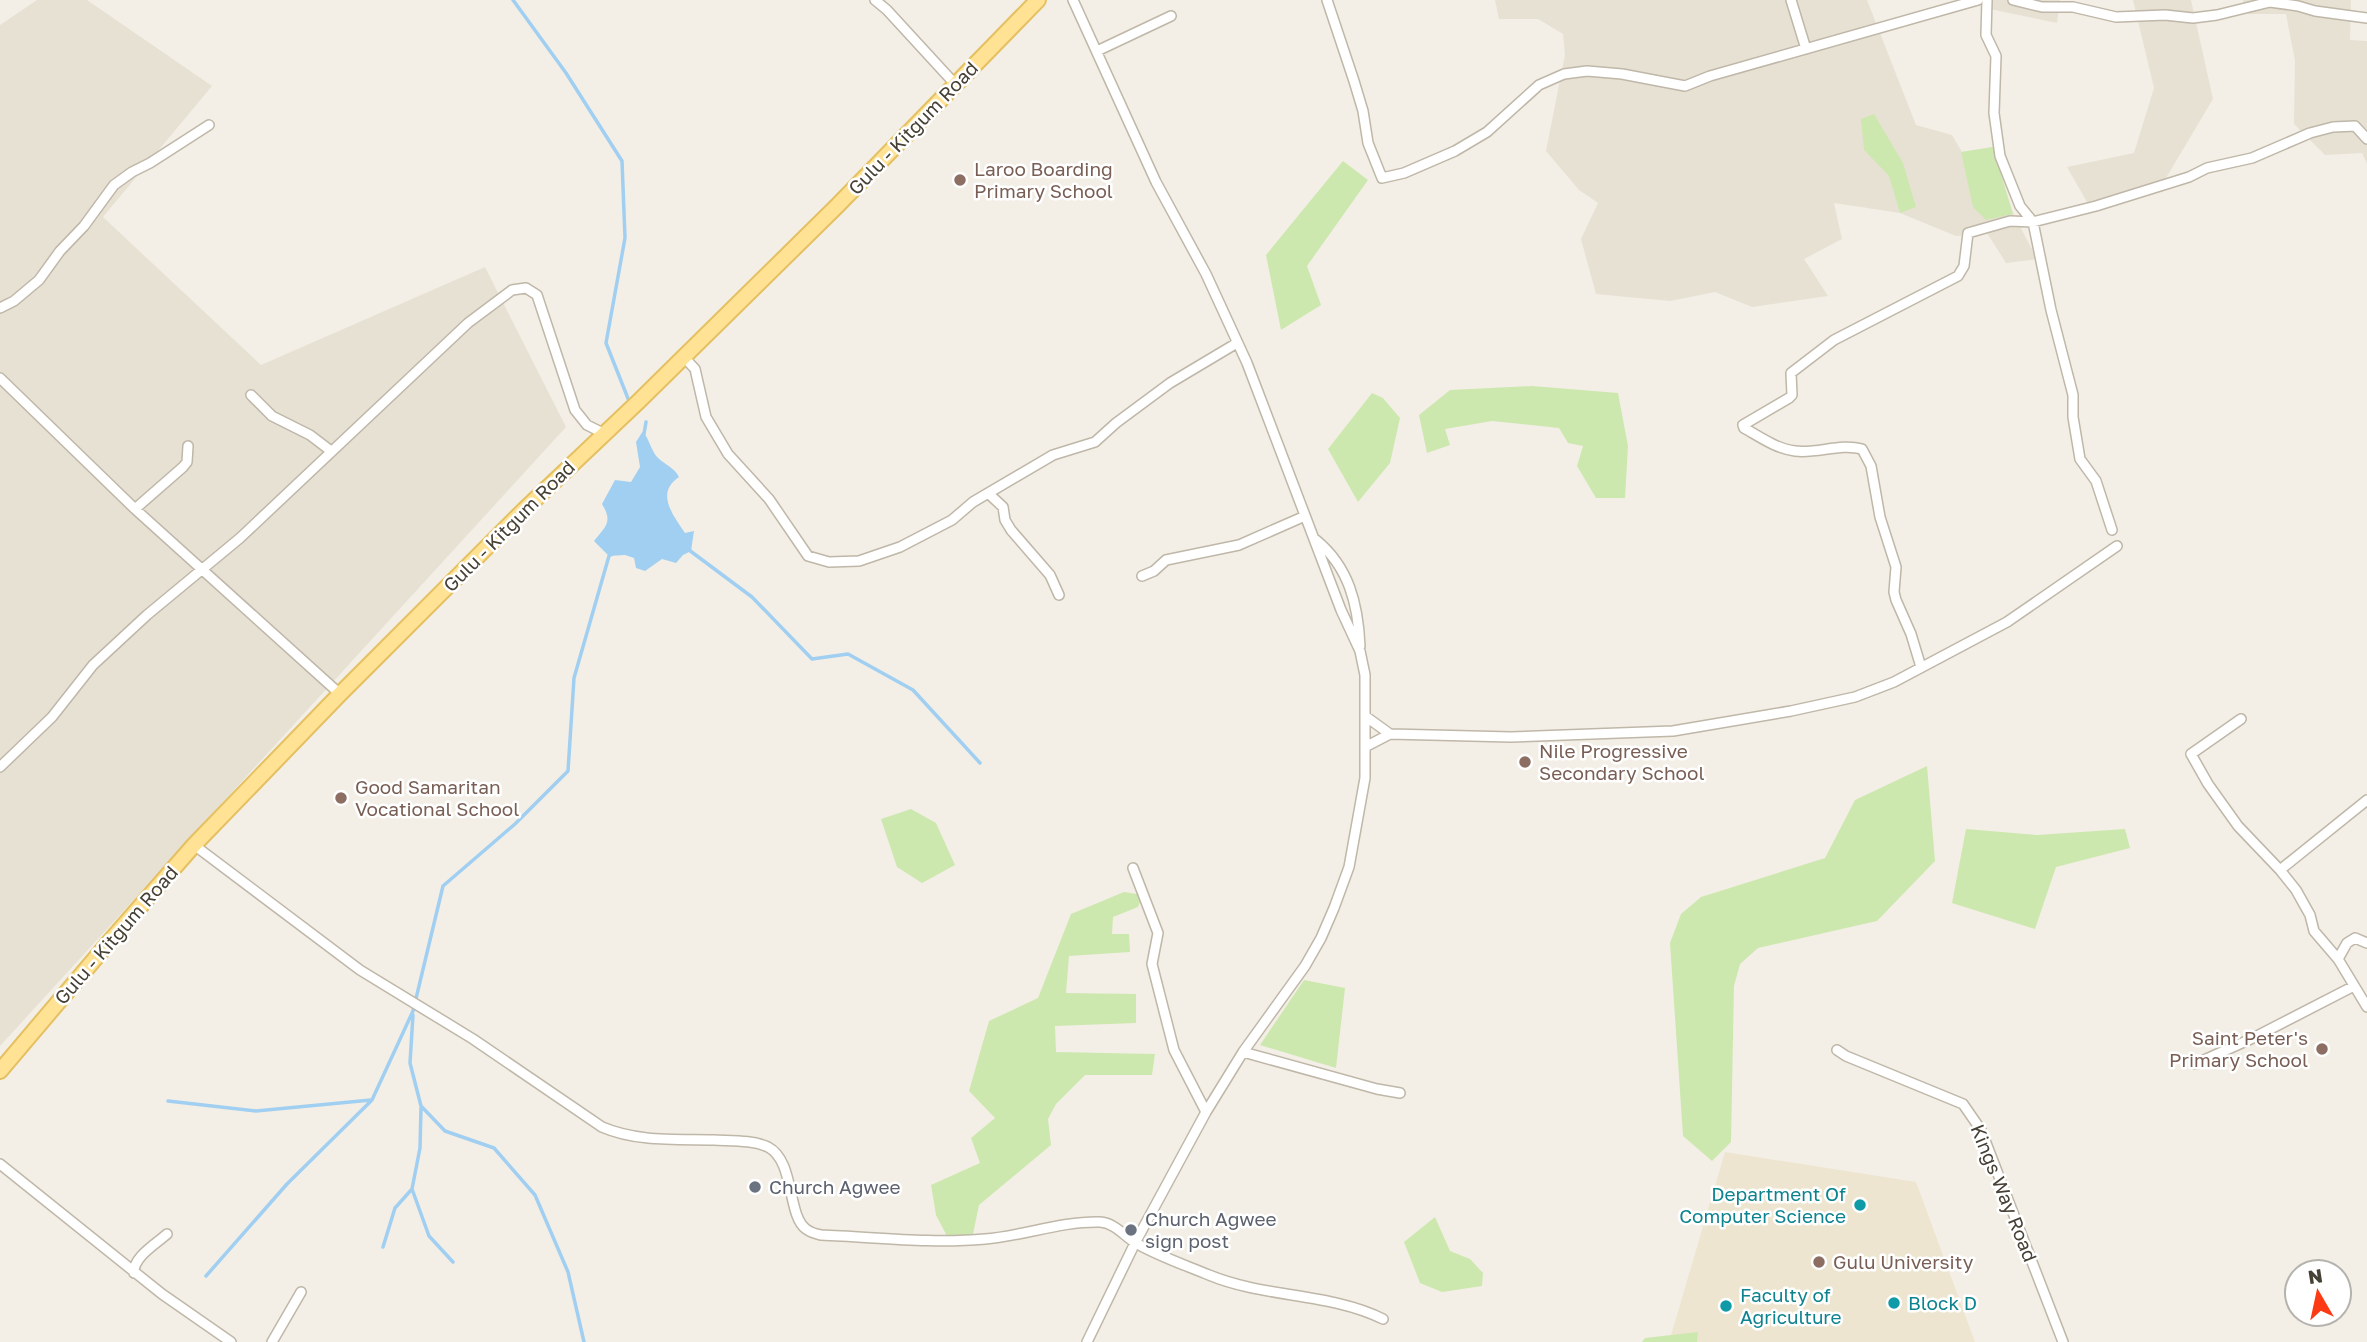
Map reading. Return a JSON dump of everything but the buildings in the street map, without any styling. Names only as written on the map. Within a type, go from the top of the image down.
[{"type":"main road","name":"Gulu - Kitgum Road","points":[[0,1071],[194,845],[340,694],[837,206],[1038,0]]},
{"type":"street","points":[[875,0],[955,84]]},
{"type":"street","points":[[1073,0],[1156,182],[1206,274],[1247,363],[1341,610],[1360,651]]},
{"type":"street","points":[[1327,0],[1354,81],[1368,143],[1382,178],[1405,173],[1455,151],[1487,132],[1539,85],[1564,74],[1587,71],[1622,74],[1685,86],[1710,76],[1978,0]]},
{"type":"street","points":[[1791,0],[1806,49]]},
{"type":"street","points":[[1987,0],[1986,36],[1996,56],[1994,113],[2000,156],[2020,206],[2033,222],[2051,310],[2073,395],[2073,417],[2080,459],[2096,481],[2112,530]]},
{"type":"street","points":[[2013,0],[2042,7],[2073,7],[2116,17],[2165,15],[2193,18],[2270,2],[2322,13],[2367,18]]},
{"type":"street","points":[[1097,51],[1171,16]]},
{"type":"street","points":[[0,307],[14,301],[39,280],[114,186],[209,125]]},
{"type":"street","points":[[1921,667],[1912,634],[1896,600],[1896,567],[1880,517],[1871,466],[1861,449],[1836,447],[1796,451],[1779,447],[1742,426],[1789,398],[1792,395],[1791,373],[1833,341],[1958,276],[1964,265],[1968,233],[2010,221],[2033,222],[2144,192],[2207,168],[2252,158],[2322,130],[2355,126],[2367,139]]},
{"type":"street","points":[[0,767],[52,717],[93,665],[200,569],[240,538],[468,323],[512,290],[532,290],[537,295],[575,410],[587,425],[603,433]]},
{"type":"street","points":[[683,356],[695,369],[706,417],[728,454],[769,499],[808,556],[818,560],[859,561],[900,547],[951,520],[973,502],[1053,455],[1095,442],[1170,383],[1237,343]]},
{"type":"street","points":[[0,378],[135,509],[340,694]]},
{"type":"street","points":[[251,395],[272,416],[310,435],[331,451]]},
{"type":"street","points":[[135,509],[183,467],[187,462],[188,446]]},
{"type":"street","points":[[989,494],[1003,507],[1005,520],[1011,530],[1050,575],[1059,595]]},
{"type":"street","points":[[1142,576],[1154,571],[1166,560],[1239,545],[1305,516]]},
{"type":"street","points":[[1087,1342],[1136,1242],[1206,1112],[1243,1052],[1321,938],[1349,867],[1365,778],[1366,675],[1360,651],[1357,612],[1346,578],[1331,552],[1316,540]]},
{"type":"street","points":[[1365,747],[1391,734],[1511,737],[1673,731],[1855,697],[1894,682],[2007,622],[2118,546]]},
{"type":"street","points":[[1365,716],[1391,734]]},
{"type":"street","points":[[2241,719],[2191,754],[2213,791],[2250,838],[2280,870],[2310,915],[2314,931],[2338,959],[2367,1007]]},
{"type":"street","points":[[2280,870],[2367,800]]},
{"type":"street","points":[[194,845],[360,971],[473,1039],[601,1127],[630,1137],[732,1141],[768,1147],[780,1158],[800,1222],[808,1231],[821,1235],[946,1242],[987,1239],[1071,1224],[1102,1222],[1117,1228],[1136,1242],[1212,1277],[1260,1291],[1358,1308],[1383,1319]]},
{"type":"street","points":[[1133,868],[1158,933],[1152,964],[1174,1050],[1206,1112]]},
{"type":"street","points":[[2338,959],[2351,940],[2355,938],[2367,943]]},
{"type":"street","points":[[2195,1064],[2253,1038],[2354,986]]},
{"type":"street","name":"Kings Way Road","points":[[1837,1050],[1963,1104],[1973,1116],[1981,1130],[2062,1338]]},
{"type":"street","points":[[1243,1052],[1400,1093]]},
{"type":"street","points":[[0,1164],[134,1273],[231,1342]]},
{"type":"street","points":[[134,1273],[137,1261],[167,1234]]},
{"type":"street","points":[[272,1342],[301,1292]]},
{"type":"shaded area","points":[[37,0],[87,0],[212,86],[103,217],[261,365],[485,267],[566,427],[0,1046],[0,25]]},
{"type":"shaded area","points":[[1495,0],[1867,0],[1916,125],[1952,135],[1962,152],[1993,147],[2011,209],[2037,259],[2006,263],[1987,233],[1956,236],[1900,213],[1834,203],[1842,239],[1804,259],[1828,296],[1752,307],[1715,292],[1670,301],[1596,294],[1581,239],[1598,203],[1579,190],[1546,151],[1565,55],[1563,34],[1538,19],[1499,19]]},
{"type":"shaded area","points":[[1987,0],[2060,0],[2057,23],[1990,9]]},
{"type":"shaded area","points":[[2133,0],[2191,0],[2213,99],[2157,193],[2091,209],[2067,167],[2134,153],[2154,88]]},
{"type":"shaded area","points":[[2243,0],[2351,0],[2350,40],[2367,41],[2367,164],[2362,153],[2325,155],[2294,124],[2295,61],[2286,14],[2248,14]]},
{"type":"shaded area","name":"Gulu University","points":[[1725,1152],[1916,1182],[1975,1342],[1669,1342]]},
{"type":"green space","points":[[1874,114],[1903,163],[1916,207],[1900,213],[1889,176],[1864,150],[1861,119]]},
{"type":"green space","points":[[1993,147],[2013,214],[1986,220],[1973,207],[1961,152]]},
{"type":"green space","points":[[1343,161],[1368,180],[1307,266],[1321,305],[1281,330],[1266,255]]},
{"type":"green space","points":[[1532,386],[1618,393],[1628,446],[1625,498],[1596,498],[1577,466],[1583,446],[1568,443],[1559,428],[1492,421],[1445,429],[1450,445],[1427,453],[1419,415],[1450,390]]},
{"type":"green space","points":[[1372,393],[1383,398],[1400,418],[1390,463],[1358,502],[1328,449]]},
{"type":"green space","points":[[1927,766],[1935,861],[1877,921],[1758,948],[1740,964],[1734,986],[1731,1142],[1712,1161],[1683,1136],[1670,943],[1681,914],[1701,897],[1825,858],[1855,800]]},
{"type":"green space","points":[[911,809],[936,823],[955,865],[922,883],[897,867],[881,819]]},
{"type":"green space","points":[[1966,829],[2037,835],[2125,829],[2130,848],[2056,867],[2035,929],[1952,903]]},
{"type":"green space","points":[[1124,892],[1143,895],[1138,907],[1113,917],[1112,934],[1129,934],[1130,952],[1069,956],[1066,993],[1136,994],[1136,1023],[1055,1026],[1056,1052],[1155,1054],[1152,1075],[1085,1075],[1056,1104],[1048,1119],[1051,1145],[979,1205],[973,1234],[949,1240],[936,1215],[931,1185],[980,1163],[971,1138],[995,1118],[969,1091],[989,1021],[1038,998],[1071,914]]},
{"type":"green space","points":[[1304,980],[1345,988],[1336,1068],[1260,1045]]},
{"type":"green space","points":[[1435,1217],[1450,1251],[1470,1259],[1483,1273],[1482,1286],[1442,1292],[1420,1283],[1404,1242]]},
{"type":"green space","points":[[1698,1332],[1697,1342],[1642,1342],[1645,1338]]},
{"type":"water","points":[[643,431],[657,457],[679,477],[668,490],[671,512],[685,533],[694,531],[691,551],[676,563],[662,559],[645,571],[636,568],[634,558],[625,555],[609,556],[594,541],[607,524],[607,515],[602,504],[615,480],[631,482],[640,467],[636,442]]},
{"type":"waterway","points":[[513,0],[566,73],[622,161],[625,238],[606,343],[629,401]]},
{"type":"waterway","points":[[644,434],[646,422]]},
{"type":"waterway","points":[[689,550],[752,597],[812,659],[848,654],[913,690],[980,763]]},
{"type":"waterway","points":[[206,1276],[287,1184],[372,1100],[413,1011],[443,886],[515,824],[568,771],[574,678],[609,556],[613,553]]},
{"type":"waterway","points":[[413,1015],[410,1063],[421,1106],[445,1131],[494,1148],[535,1195],[568,1272],[584,1342]]},
{"type":"waterway","points":[[168,1101],[256,1111],[371,1100]]},
{"type":"waterway","points":[[383,1247],[395,1208],[412,1189],[420,1148],[421,1108]]},
{"type":"waterway","points":[[412,1189],[429,1236],[453,1262]]},
{"type":"place","name":"Laroo Boarding Primary School","points":[[960,180]]},
{"type":"place","name":"Nile Progressive Secondary School","points":[[1525,762]]},
{"type":"place","name":"Good Samaritan Vocational School","points":[[341,798]]},
{"type":"place","name":"Saint Peter's Primary School","points":[[2322,1049]]},
{"type":"place","name":"Church Agwee","points":[[755,1187]]},
{"type":"place","name":"Department Of Computer Science","points":[[1860,1205]]},
{"type":"place","name":"Church Agwee sign post","points":[[1131,1230]]},
{"type":"place","name":"Gulu University","points":[[1819,1262]]},
{"type":"place","name":"Block D","points":[[1894,1303]]},
{"type":"place","name":"Faculty of Agriculture","points":[[1726,1306]]}]
